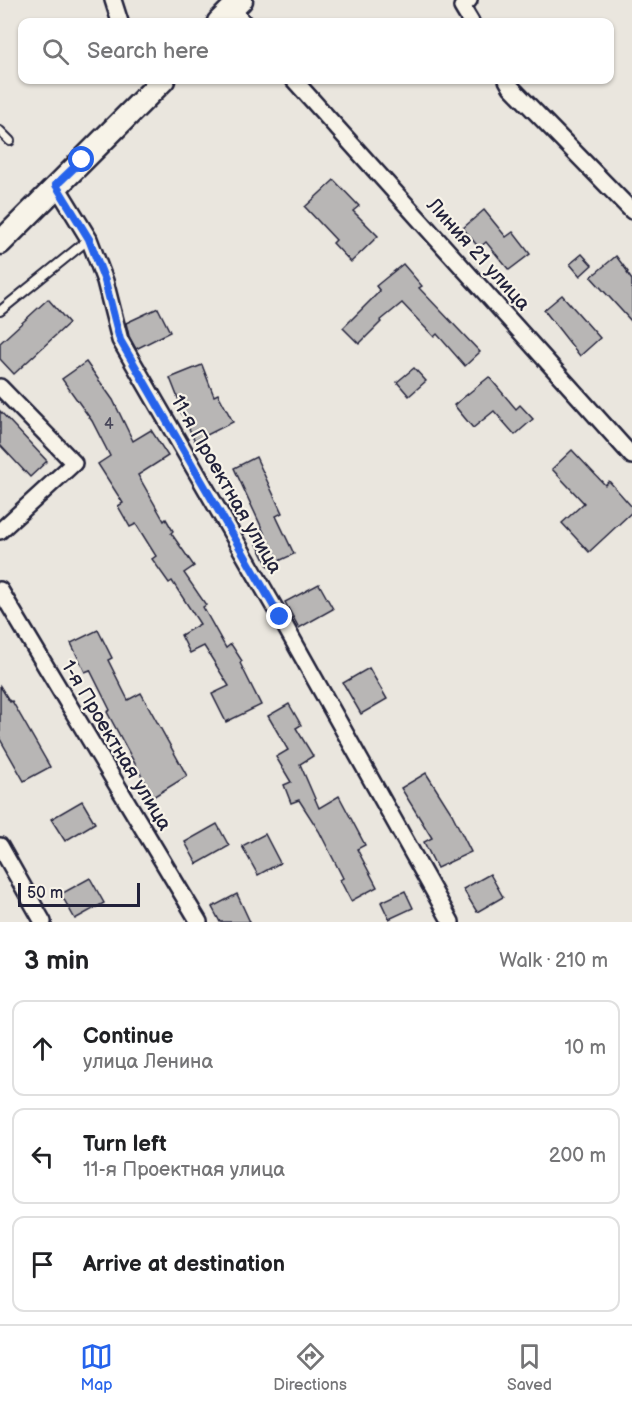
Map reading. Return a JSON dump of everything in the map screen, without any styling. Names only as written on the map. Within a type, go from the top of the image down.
[{"type":"main road","points":[[0,243],[154,84]]},
{"type":"street","points":[[113,0],[119,18]]},
{"type":"street","points":[[469,0],[462,7],[469,18]]},
{"type":"street","name":"Линия 21 улица","points":[[298,84],[632,456]]},
{"type":"street","points":[[510,84],[632,211]]},
{"type":"street","name":"11-я Проектная улица","points":[[56,185],[89,239],[105,281],[120,340],[274,607],[451,922]]},
{"type":"street","points":[[0,387],[74,463],[0,531]]},
{"type":"street","name":"1-я Проектная улица","points":[[0,590],[199,922]]},
{"type":"street","points":[[0,846],[43,922]]},
{"type":"lane","points":[[0,131],[10,141]]},
{"type":"lane","points":[[0,311],[89,239]]},
{"type":"building","points":[[334,180],[359,206],[353,211],[378,236],[351,262],[333,243],[336,240],[305,207]]},
{"type":"building","points":[[484,210],[506,237],[513,232],[530,254],[509,270],[486,242],[479,248],[463,228]]},
{"type":"building","points":[[582,254],[592,265],[580,276],[570,264]]},
{"type":"building","points":[[616,256],[632,280],[632,322],[591,277]]},
{"type":"building","points":[[403,264],[422,286],[419,288],[480,352],[465,366],[437,334],[434,337],[402,303],[380,321],[359,344],[343,328],[380,291],[376,286]]},
{"type":"building","points":[[562,295],[600,338],[580,356],[544,310]]},
{"type":"building","points":[[48,299],[69,323],[14,374],[0,359],[0,343]]},
{"type":"building","points":[[158,308],[170,332],[136,349],[129,336],[126,323]]},
{"type":"building","points":[[86,362],[113,400],[133,441],[151,430],[168,456],[138,475],[164,521],[166,519],[173,531],[171,533],[194,566],[184,573],[206,605],[203,607],[226,648],[231,644],[242,661],[240,663],[261,705],[226,722],[212,694],[229,686],[204,646],[190,653],[181,635],[200,624],[172,581],[169,583],[152,559],[156,556],[136,524],[130,527],[118,506],[123,503],[98,464],[110,456],[92,421],[62,379]]},
{"type":"building","points":[[202,365],[214,396],[218,394],[233,422],[195,441],[181,412],[183,411],[170,378]]},
{"type":"building","points":[[414,368],[426,381],[409,396],[397,382]]},
{"type":"building","points":[[489,377],[516,409],[520,405],[533,419],[515,435],[494,411],[473,428],[454,405]]},
{"type":"building","points":[[0,411],[47,461],[30,477],[0,445]]},
{"type":"building","points":[[572,450],[605,485],[609,481],[632,507],[632,512],[589,552],[562,523],[584,503],[552,469]]},
{"type":"building","points":[[256,457],[282,513],[276,516],[294,554],[268,566],[256,542],[266,537],[234,468]]},
{"type":"building","points":[[319,584],[333,609],[299,628],[285,602]]},
{"type":"building","points":[[98,630],[112,658],[108,660],[128,700],[141,693],[187,776],[153,797],[107,712],[110,710],[90,670],[85,672],[71,643]]},
{"type":"building","points":[[369,668],[387,699],[361,714],[343,683]]},
{"type":"building","points":[[0,686],[10,702],[12,701],[50,767],[24,781],[0,739]]},
{"type":"building","points":[[289,704],[301,725],[296,728],[313,756],[300,764],[319,808],[339,796],[365,845],[357,849],[377,887],[351,901],[340,880],[343,878],[319,831],[299,800],[291,803],[284,785],[291,782],[276,757],[288,750],[268,716]]},
{"type":"building","points":[[426,773],[452,814],[471,852],[437,868],[424,842],[432,838],[401,788]]},
{"type":"building","points":[[82,801],[95,823],[65,841],[51,819]]},
{"type":"building","points":[[217,824],[229,846],[197,864],[185,842]]},
{"type":"building","points":[[265,834],[280,863],[258,875],[242,846]]},
{"type":"building","points":[[490,874],[503,897],[477,912],[463,889]]},
{"type":"building","points":[[90,878],[104,903],[75,919],[61,894]]},
{"type":"building","points":[[405,891],[413,908],[389,919],[381,902]]},
{"type":"building","points":[[237,894],[250,922],[220,922],[212,907]]},
{"type":"route","points":[[82,160],[56,185],[89,239],[105,281],[120,340],[280,617]]}]
